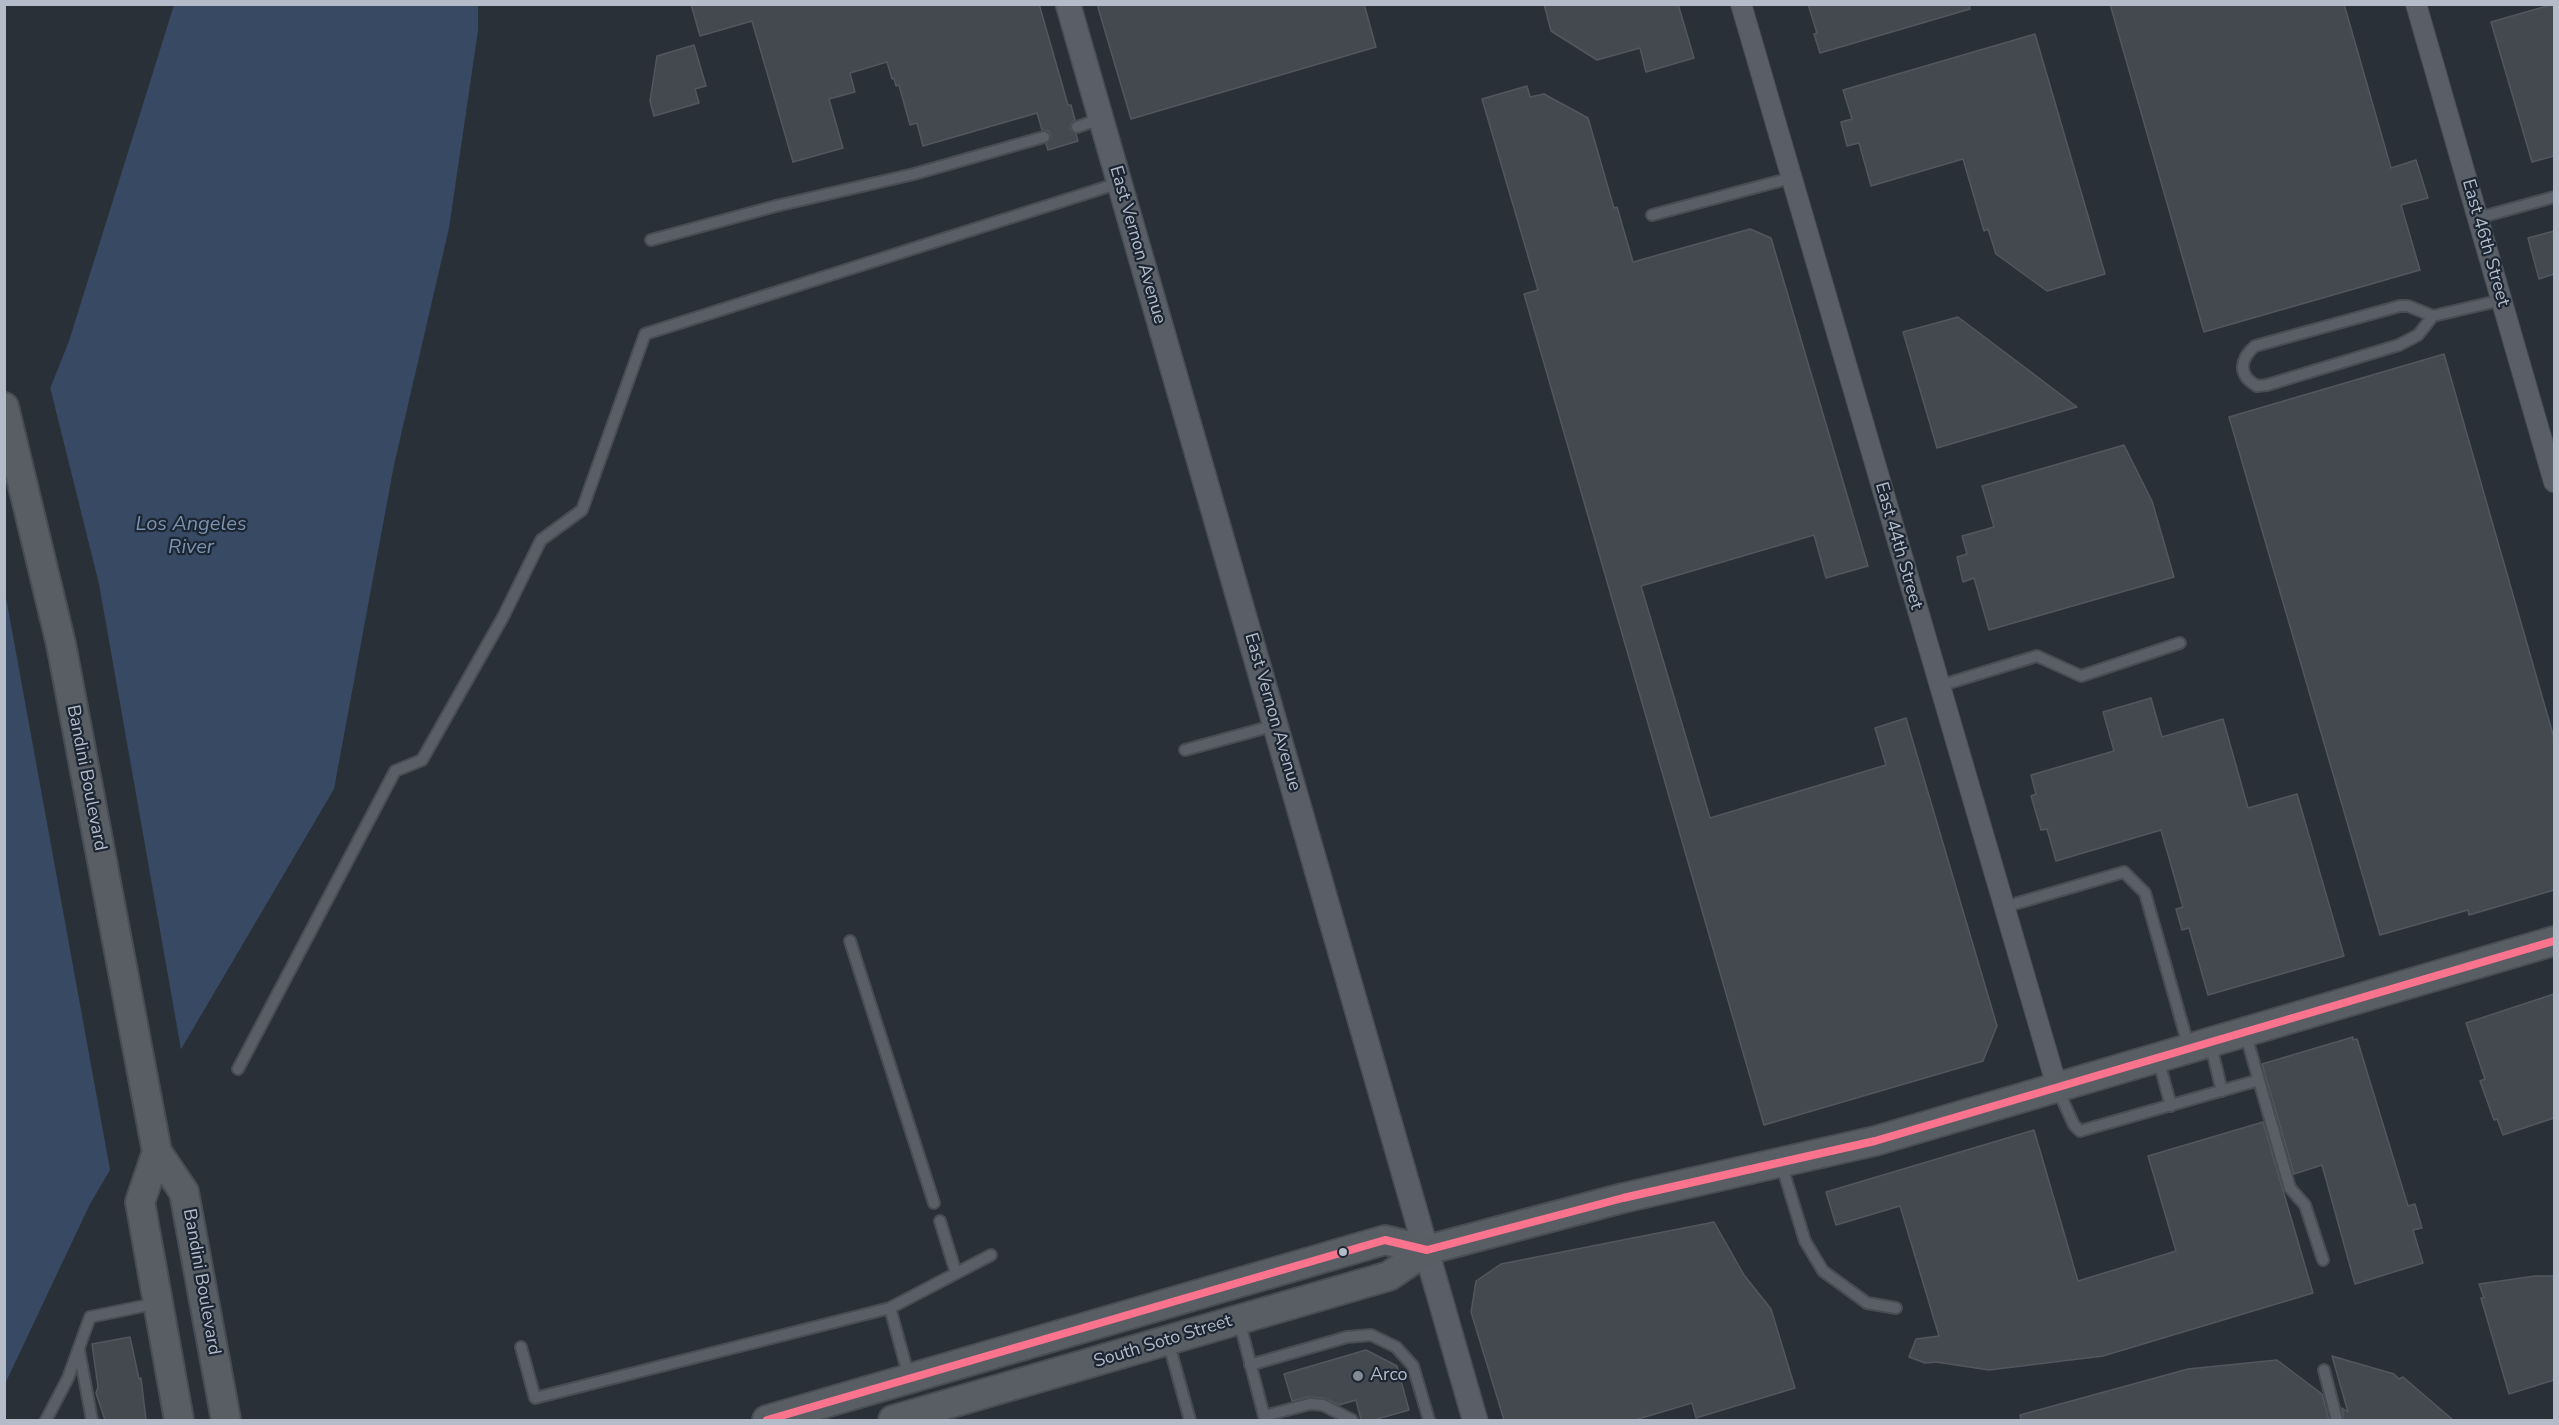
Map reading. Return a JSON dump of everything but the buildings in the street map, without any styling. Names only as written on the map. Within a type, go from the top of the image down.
[{"type":"main road","name":"Bandini Boulevard","points":[[7,415],[61,644],[157,1152],[184,1192],[226,1420]]},
{"type":"main road","name":"South Soto Street","points":[[893,1420],[955,1409],[1239,1319],[1389,1276],[1427,1250],[1623,1198],[1875,1141],[2554,941]]},
{"type":"main road","name":"Bandini Boulevard","points":[[157,1152],[140,1202],[179,1420]]},
{"type":"main road","name":"South Soto Street","points":[[767,1420],[1385,1240],[1427,1250]]},
{"type":"main road","points":[[944,1368],[955,1409]]},
{"type":"street","name":"East Vernon Avenue","points":[[1068,4],[1475,1420]]},
{"type":"street","name":"East 44th Street","points":[[1741,4],[2057,1087]]},
{"type":"street","name":"East 46th Street","points":[[2416,4],[2502,300],[2549,440],[2554,482]]},
{"type":"lane","points":[[1077,127],[1101,119]]},
{"type":"lane","points":[[651,240],[776,206],[914,174],[1044,137]]},
{"type":"lane","points":[[1652,215],[1791,178]]},
{"type":"lane","points":[[238,1069],[394,771],[422,760],[503,617],[541,540],[582,510],[645,334],[1119,183]]},
{"type":"lane","points":[[2478,218],[2554,197]]},
{"type":"lane","points":[[2433,316],[2418,335],[2399,345],[2267,385],[2257,386],[2244,375],[2241,363],[2246,354],[2255,346],[2400,306],[2408,306],[2433,316],[2502,300]]},
{"type":"lane","points":[[1939,686],[2037,656],[2081,676],[2180,643]]},
{"type":"lane","points":[[1185,750],[1276,726]]},
{"type":"lane","points":[[2004,907],[2124,872],[2145,893],[2200,1045],[2222,1091]]},
{"type":"lane","points":[[850,941],[934,1203]]},
{"type":"lane","points":[[2245,1032],[2290,1188],[2305,1205],[2323,1260]]},
{"type":"lane","points":[[2158,1058],[2171,1106]]},
{"type":"lane","points":[[2057,1087],[2074,1125],[2080,1131],[2259,1080]]},
{"type":"lane","points":[[1781,1163],[1805,1241],[1822,1271],[1867,1303],[1896,1308]]},
{"type":"lane","points":[[940,1221],[956,1273]]},
{"type":"lane","points":[[521,1347],[535,1398],[890,1308],[991,1255]]},
{"type":"lane","points":[[46,1420],[68,1378],[90,1317],[158,1303]]},
{"type":"lane","points":[[890,1308],[909,1379]]},
{"type":"lane","points":[[1239,1319],[1264,1416],[1310,1404],[1323,1405],[1352,1420]]},
{"type":"lane","points":[[1250,1365],[1347,1337],[1371,1335],[1396,1347],[1413,1366],[1429,1420]]},
{"type":"lane","points":[[1168,1341],[1190,1420]]},
{"type":"lane","points":[[78,1348],[92,1420]]},
{"type":"lane","points":[[2324,1370],[2337,1420]]},
{"type":"water","name":"Los Angeles River","points":[[174,5],[478,5],[478,31],[449,228],[394,465],[334,789],[90,1204],[5,1384],[5,502],[69,341]]},
{"type":"pier","points":[[49,383],[99,584],[182,1055],[111,1175],[5,592],[4,494]]},
{"type":"transit line","points":[[767,1420],[1385,1240],[1427,1250],[1623,1198],[1875,1141],[2554,941]]},
{"type":"place","name":"Arco","points":[[1358,1376]]}]
